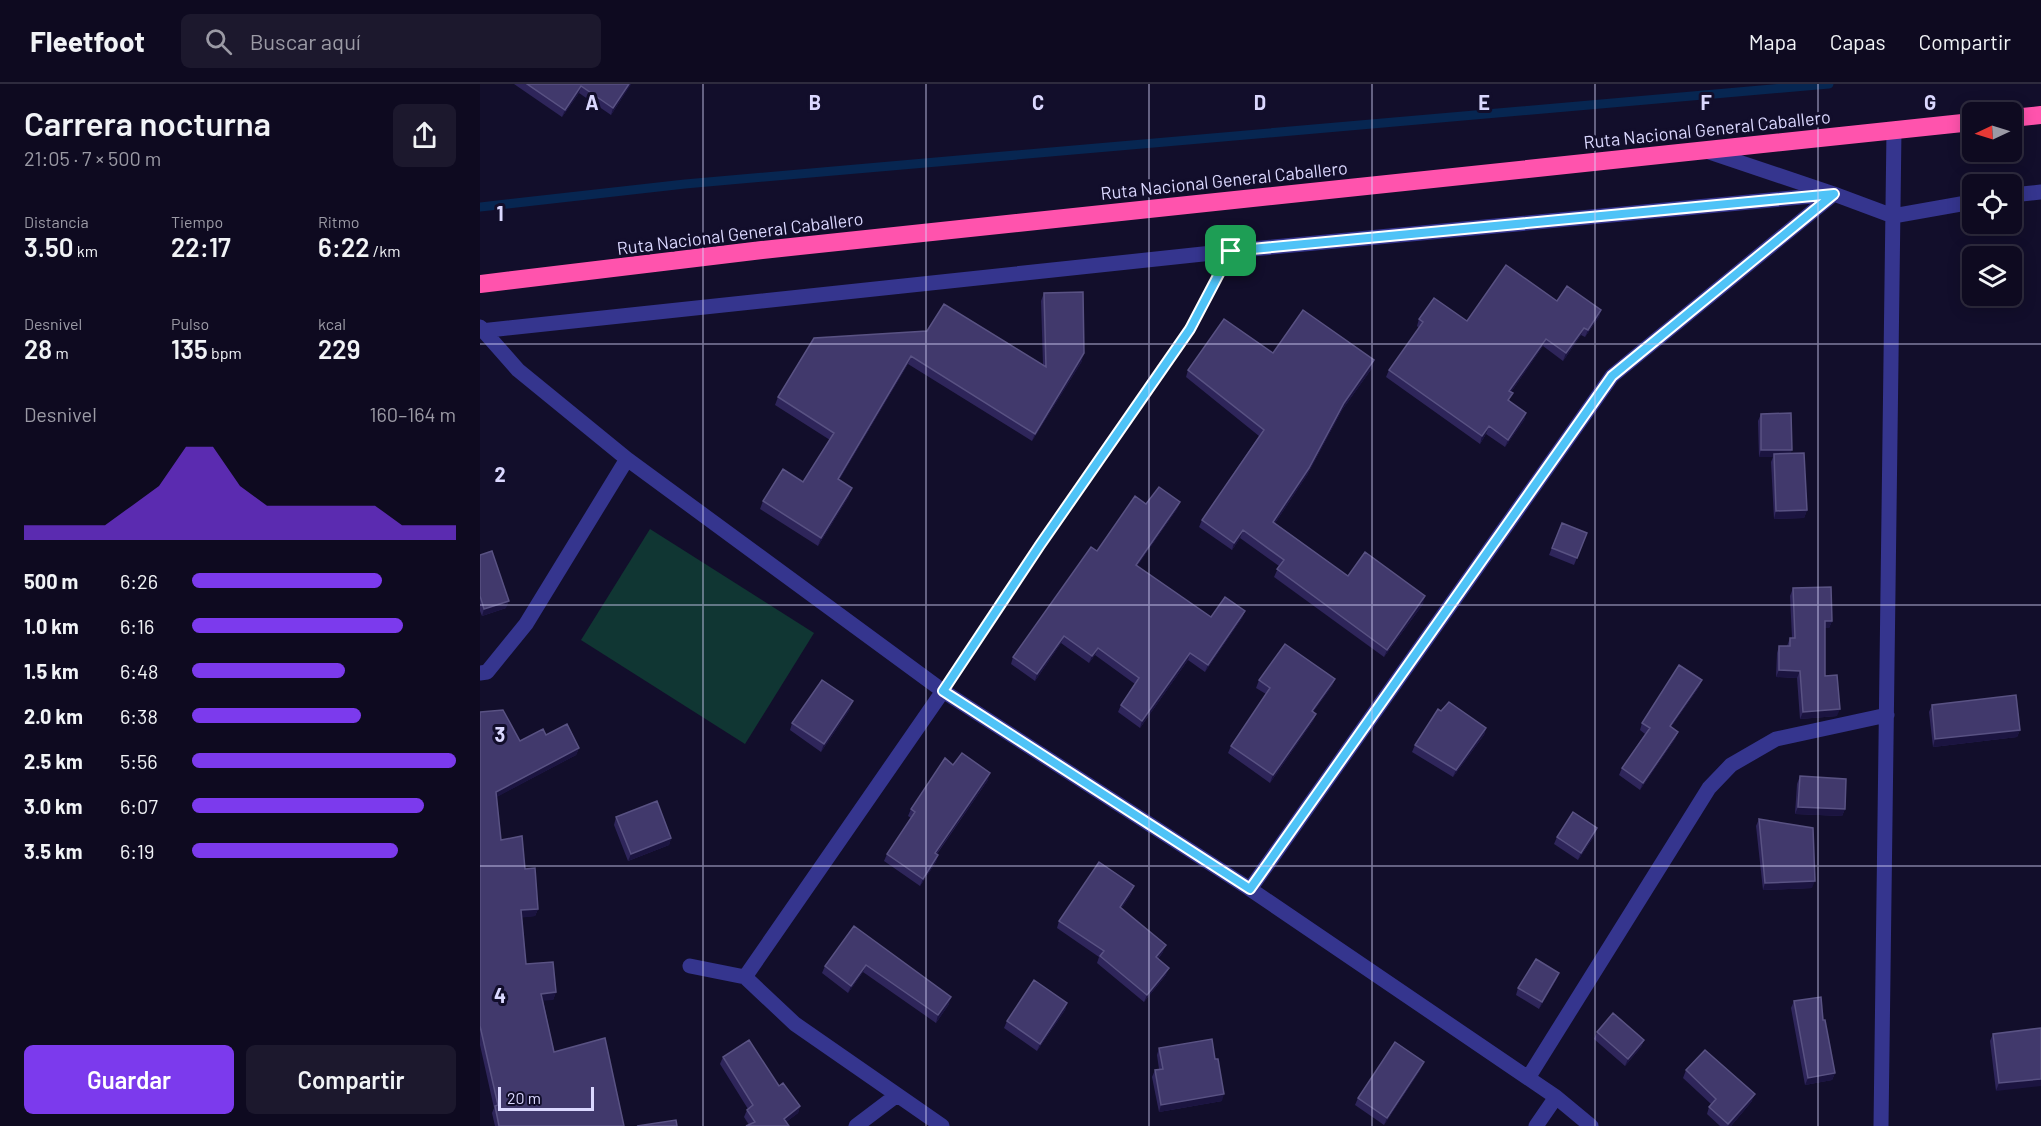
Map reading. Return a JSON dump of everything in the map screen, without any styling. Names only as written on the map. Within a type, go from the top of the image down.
[{"type":"highway","points":[[2022,117],[2041,115]]},
{"type":"highway","name":"Ruta Nacional General Caballero","points":[[480,285],[762,250],[1962,123]]},
{"type":"street","points":[[1881,1126],[1894,130]]},
{"type":"street","points":[[1705,150],[1893,216],[1962,204]]},
{"type":"street","points":[[2022,194],[2041,192]]},
{"type":"street","points":[[481,329],[1231,251],[1834,194]]},
{"type":"street","points":[[1250,889],[1612,376],[1834,194]]},
{"type":"street","points":[[481,329],[519,370],[627,459],[943,691],[1250,889],[1556,1097],[1591,1126]]},
{"type":"street","points":[[480,673],[487,672],[526,624],[627,459]]},
{"type":"street","points":[[746,977],[943,691]]},
{"type":"street","points":[[1528,1078],[1709,788],[1731,765],[1776,739],[1887,715]]},
{"type":"street","points":[[690,966],[746,977],[795,1024],[942,1126]]},
{"type":"street","points":[[856,1126],[897,1095]]},
{"type":"street","points":[[1536,1126],[1556,1097]]},
{"type":"path","points":[[943,691],[1047,535],[1190,329],[1231,251]]},
{"type":"green space","points":[[650,529],[814,633],[745,744],[581,640]]},
{"type":"building","points":[[527,84],[629,84],[613,108],[581,86],[565,110]]},
{"type":"building","points":[[1506,265],[1557,301],[1567,286],[1601,310],[1588,330],[1584,328],[1566,353],[1546,339],[1509,391],[1513,393],[1508,400],[1526,413],[1508,440],[1489,426],[1482,436],[1389,370],[1423,322],[1419,319],[1434,298],[1467,321]]},
{"type":"building","points":[[1083,292],[1084,353],[1035,434],[911,356],[838,479],[852,488],[821,538],[763,501],[783,469],[803,482],[834,433],[778,397],[814,338],[927,331],[944,304],[1046,367],[1044,293]]},
{"type":"building","points":[[1303,310],[1374,360],[1344,403],[1309,468],[1273,522],[1348,576],[1365,552],[1425,596],[1387,650],[1277,569],[1284,560],[1243,530],[1234,543],[1202,520],[1264,430],[1188,370],[1224,319],[1273,353]]},
{"type":"building","points":[[1791,413],[1792,450],[1761,450],[1761,414]]},
{"type":"building","points":[[1804,453],[1807,510],[1776,511],[1774,454]]},
{"type":"building","points":[[1159,487],[1180,502],[1136,565],[1211,617],[1225,597],[1245,611],[1208,665],[1190,653],[1142,721],[1121,705],[1139,678],[1098,648],[1092,656],[1064,636],[1037,674],[1013,657],[1091,547],[1097,551],[1135,496],[1146,504]]},
{"type":"building","points":[[1562,523],[1587,533],[1577,558],[1552,548]]},
{"type":"building","points":[[492,551],[509,601],[484,609],[480,596],[480,555]]},
{"type":"building","points":[[1831,587],[1832,621],[1825,621],[1825,676],[1837,675],[1840,709],[1803,712],[1800,671],[1779,670],[1779,646],[1790,646],[1790,638],[1795,638],[1793,588]]},
{"type":"building","points":[[1285,644],[1335,679],[1312,711],[1316,714],[1273,775],[1231,746],[1270,688],[1259,680]]},
{"type":"building","points":[[1679,665],[1702,680],[1670,726],[1678,732],[1643,783],[1622,768],[1650,728],[1642,723]]},
{"type":"building","points":[[822,680],[853,701],[824,744],[792,723]]},
{"type":"building","points":[[2016,695],[2020,730],[1935,739],[1932,705]]},
{"type":"building","points":[[1449,702],[1486,728],[1456,770],[1415,745],[1438,709],[1441,711]]},
{"type":"building","points":[[503,710],[520,741],[543,729],[546,735],[567,724],[579,748],[496,792],[501,840],[522,836],[525,869],[535,868],[538,909],[521,910],[526,964],[553,962],[556,992],[541,994],[554,1052],[605,1038],[624,1126],[499,1126],[495,1106],[498,1105],[480,1026],[480,712]]},
{"type":"building","points":[[962,753],[990,773],[935,853],[938,855],[923,879],[887,854],[915,812],[911,809],[945,758],[953,765]]},
{"type":"building","points":[[1800,776],[1846,779],[1845,809],[1798,807]]},
{"type":"building","points":[[657,801],[671,838],[631,854],[616,817]]},
{"type":"building","points":[[1573,812],[1597,828],[1581,853],[1557,837]]},
{"type":"building","points":[[1759,819],[1813,828],[1815,881],[1765,883]]},
{"type":"building","points":[[1099,862],[1134,886],[1120,907],[1166,945],[1156,957],[1169,968],[1147,995],[1100,956],[1104,951],[1059,921]]},
{"type":"building","points":[[854,926],[951,997],[938,1015],[866,965],[851,986],[825,966]]},
{"type":"building","points":[[1536,959],[1559,973],[1542,1002],[1518,988]]},
{"type":"building","points":[[1034,980],[1067,1003],[1040,1044],[1007,1021]]},
{"type":"building","points":[[1821,997],[1823,1020],[1825,1020],[1835,1073],[1808,1078],[1794,1001]]},
{"type":"building","points":[[1613,1013],[1644,1040],[1628,1059],[1597,1032]]},
{"type":"building","points":[[2041,1028],[2041,1079],[1999,1083],[1993,1034]]},
{"type":"building","points":[[1212,1039],[1224,1094],[1161,1105],[1155,1070],[1163,1069],[1159,1048]]},
{"type":"building","points":[[749,1040],[779,1086],[783,1083],[800,1106],[784,1119],[789,1126],[746,1126],[755,1122],[747,1110],[753,1105],[723,1057]]},
{"type":"building","points":[[1395,1042],[1424,1062],[1387,1118],[1358,1098]]},
{"type":"building","points":[[1705,1050],[1755,1094],[1728,1124],[1709,1107],[1716,1099],[1686,1070]]},
{"type":"building","points":[[676,1120],[677,1126],[637,1126]]},
{"type":"waterway","points":[[480,207],[685,184],[1829,84]]},
{"type":"route","points":[[1834,194],[1612,376],[1250,889],[943,691],[1040,545],[1190,329],[1231,251],[1834,194]]}]
